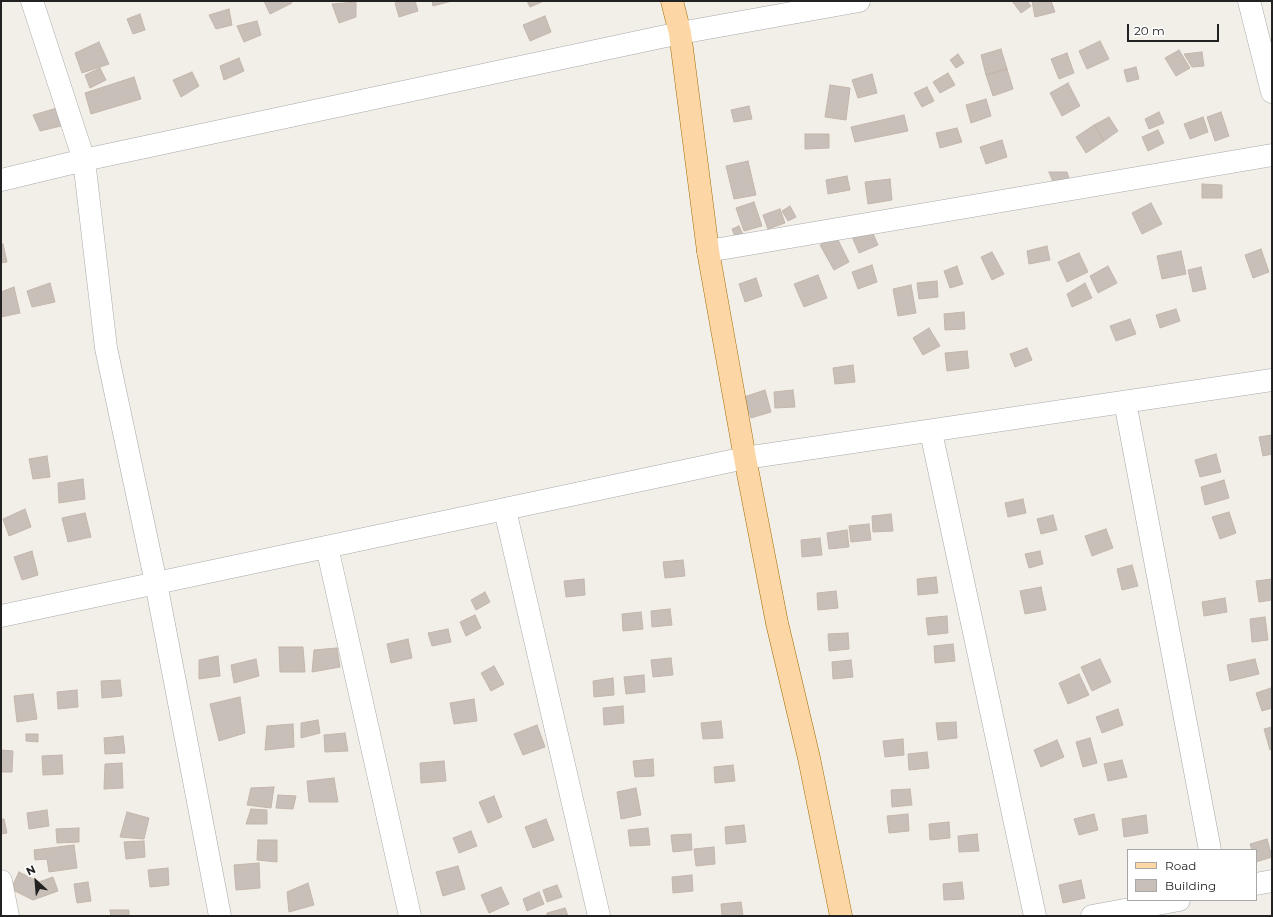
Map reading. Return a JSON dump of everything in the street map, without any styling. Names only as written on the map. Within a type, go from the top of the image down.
[{"type":"main road","points":[[672,1],[680,32],[708,251],[745,458],[777,623],[809,758],[841,916]]},
{"type":"street","points":[[32,1],[84,160],[106,348],[156,583],[220,916]]},
{"type":"street","points":[[1,180],[84,160],[680,32],[856,1]]},
{"type":"street","points":[[1249,1],[1272,92]]},
{"type":"street","points":[[708,251],[1272,155]]},
{"type":"street","points":[[1,616],[745,458],[931,432],[1272,380]]},
{"type":"street","points":[[1125,402],[1210,849]]},
{"type":"street","points":[[931,432],[1035,916]]},
{"type":"street","points":[[505,510],[599,916]]},
{"type":"street","points":[[327,547],[410,916]]},
{"type":"street","points":[[1,881],[8,916]]},
{"type":"street","points":[[1257,884],[1272,881]]},
{"type":"street","points":[[1092,916],[1174,901]]},
{"type":"building","points":[[264,1],[291,1],[292,3],[270,14]]},
{"type":"building","points":[[415,1],[418,11],[399,17],[395,3]]},
{"type":"building","points":[[432,1],[452,1],[433,6]]},
{"type":"building","points":[[527,1],[544,1],[530,7]]},
{"type":"building","points":[[1012,1],[1027,1],[1031,6],[1021,13]]},
{"type":"building","points":[[1032,1],[1051,1],[1055,12],[1035,17]]},
{"type":"building","points":[[356,2],[356,17],[339,23],[332,4]]},
{"type":"building","points":[[229,9],[232,25],[216,29],[209,15]]},
{"type":"building","points":[[140,14],[145,30],[133,34],[127,19]]},
{"type":"building","points":[[545,16],[551,32],[530,41],[523,25]]},
{"type":"building","points":[[257,21],[261,35],[244,42],[237,26]]},
{"type":"building","points":[[1100,41],[1109,59],[1087,69],[1079,51]]},
{"type":"building","points":[[99,42],[109,64],[82,73],[75,53]]},
{"type":"building","points":[[1001,49],[1007,69],[986,75],[981,55]]},
{"type":"building","points":[[1179,50],[1190,68],[1176,76],[1165,58]]},
{"type":"building","points":[[1202,52],[1204,66],[1192,67],[1184,54]]},
{"type":"building","points":[[1067,53],[1074,73],[1059,79],[1051,59]]},
{"type":"building","points":[[958,54],[964,63],[956,68],[950,60]]},
{"type":"building","points":[[239,58],[244,71],[224,80],[220,66]]},
{"type":"building","points":[[1136,67],[1139,79],[1127,82],[1124,70]]},
{"type":"building","points":[[100,68],[106,80],[90,88],[85,75]]},
{"type":"building","points":[[1007,69],[1013,89],[993,96],[986,75]]},
{"type":"building","points":[[192,72],[199,86],[181,97],[173,80]]},
{"type":"building","points":[[948,73],[955,85],[940,93],[933,82]]},
{"type":"building","points":[[872,74],[877,93],[858,98],[852,80]]},
{"type":"building","points":[[134,77],[141,99],[91,114],[85,93]]},
{"type":"building","points":[[1068,83],[1080,106],[1062,116],[1050,93]]},
{"type":"building","points":[[830,85],[850,88],[846,120],[825,117]]},
{"type":"building","points":[[927,87],[934,101],[922,107],[914,93]]},
{"type":"building","points":[[986,99],[991,116],[971,123],[966,105]]},
{"type":"building","points":[[749,106],[752,119],[734,122],[731,110]]},
{"type":"building","points":[[57,108],[61,126],[40,131],[33,115]]},
{"type":"building","points":[[1159,112],[1164,123],[1149,129],[1145,119]]},
{"type":"building","points":[[1221,112],[1229,136],[1215,141],[1207,117]]},
{"type":"building","points":[[904,115],[908,131],[855,142],[851,127]]},
{"type":"building","points":[[1109,117],[1118,131],[1104,141],[1094,125]]},
{"type":"building","points":[[1203,117],[1208,132],[1190,139],[1184,124]]},
{"type":"building","points":[[1094,125],[1104,141],[1086,153],[1076,137]]},
{"type":"building","points":[[957,128],[962,142],[940,148],[936,133]]},
{"type":"building","points":[[1158,130],[1164,143],[1148,151],[1142,137]]},
{"type":"building","points":[[805,134],[829,134],[829,148],[805,149]]},
{"type":"building","points":[[1002,140],[1007,157],[986,164],[980,147]]},
{"type":"building","points":[[748,161],[756,195],[734,199],[726,166]]},
{"type":"building","points":[[1049,172],[1067,172],[1070,181],[1055,187]]},
{"type":"building","points":[[847,176],[850,190],[828,194],[826,180]]},
{"type":"building","points":[[890,179],[892,200],[868,204],[865,182]]},
{"type":"building","points":[[1202,184],[1222,185],[1222,198],[1202,198]]},
{"type":"building","points":[[754,202],[762,226],[744,231],[736,208]]},
{"type":"building","points":[[1151,203],[1162,224],[1142,234],[1132,213]]},
{"type":"building","points":[[790,206],[796,217],[788,221],[782,211]]},
{"type":"building","points":[[780,209],[785,223],[768,229],[763,215]]},
{"type":"building","points":[[869,224],[878,245],[859,253],[850,232]]},
{"type":"building","points":[[739,226],[745,239],[737,242],[732,229]]},
{"type":"building","points":[[836,236],[849,262],[834,270],[820,245]]},
{"type":"building","points":[[3,244],[7,262],[1,263],[1,245]]},
{"type":"building","points":[[1047,246],[1050,260],[1029,264],[1027,251]]},
{"type":"building","points":[[1261,249],[1269,272],[1253,278],[1245,255]]},
{"type":"building","points":[[1181,251],[1186,274],[1162,279],[1157,256]]},
{"type":"building","points":[[992,252],[1004,274],[992,280],[981,257]]},
{"type":"building","points":[[1079,253],[1088,272],[1067,282],[1058,262]]},
{"type":"building","points":[[872,265],[877,282],[858,289],[852,272]]},
{"type":"building","points":[[957,266],[963,284],[950,288],[944,271]]},
{"type":"building","points":[[1108,266],[1117,283],[1098,293],[1090,276]]},
{"type":"building","points":[[1201,267],[1206,289],[1193,292],[1188,270]]},
{"type":"building","points":[[818,275],[827,298],[804,307],[794,284]]},
{"type":"building","points":[[756,278],[762,296],[745,302],[739,284]]},
{"type":"building","points":[[937,281],[938,297],[919,299],[917,283]]},
{"type":"building","points":[[50,283],[55,302],[32,307],[27,291]]},
{"type":"building","points":[[1085,283],[1092,298],[1072,307],[1067,294]]},
{"type":"building","points":[[911,285],[916,313],[898,316],[893,289]]},
{"type":"building","points":[[14,287],[20,313],[1,317],[1,292]]},
{"type":"building","points":[[1176,309],[1180,321],[1160,328],[1156,315]]},
{"type":"building","points":[[964,312],[965,329],[945,330],[944,314]]},
{"type":"building","points":[[1130,319],[1136,334],[1116,341],[1110,326]]},
{"type":"building","points":[[929,328],[940,346],[923,355],[913,338]]},
{"type":"building","points":[[1027,348],[1032,360],[1015,367],[1010,354]]},
{"type":"building","points":[[967,351],[969,368],[947,371],[945,353]]},
{"type":"building","points":[[853,365],[855,382],[835,384],[833,368]]},
{"type":"building","points":[[765,390],[771,412],[751,418],[744,397]]},
{"type":"building","points":[[793,390],[795,407],[775,408],[774,392]]},
{"type":"building","points":[[1272,435],[1272,454],[1263,456],[1259,437]]},
{"type":"building","points":[[1216,454],[1221,472],[1200,477],[1195,460]]},
{"type":"building","points":[[47,456],[50,477],[33,479],[29,459]]},
{"type":"building","points":[[83,479],[85,499],[59,503],[58,483]]},
{"type":"building","points":[[1224,480],[1229,498],[1205,505],[1201,487]]},
{"type":"building","points":[[1023,499],[1026,513],[1008,517],[1005,503]]},
{"type":"building","points":[[25,509],[31,527],[9,536],[3,519]]},
{"type":"building","points":[[1229,512],[1236,533],[1220,539],[1212,517]]},
{"type":"building","points":[[85,513],[91,537],[68,542],[62,518]]},
{"type":"building","points":[[891,514],[893,531],[873,532],[872,516]]},
{"type":"building","points":[[1053,515],[1057,530],[1041,534],[1037,519]]},
{"type":"building","points":[[869,524],[871,540],[851,542],[849,526]]},
{"type":"building","points":[[1106,529],[1113,548],[1092,556],[1085,536]]},
{"type":"building","points":[[847,530],[849,547],[829,549],[827,533]]},
{"type":"building","points":[[820,538],[822,555],[802,557],[801,540]]},
{"type":"building","points":[[32,551],[38,575],[22,580],[14,557]]},
{"type":"building","points":[[1040,551],[1043,564],[1029,568],[1025,554]]},
{"type":"building","points":[[683,560],[685,576],[665,578],[663,562]]},
{"type":"building","points":[[1132,565],[1138,586],[1122,590],[1117,569]]},
{"type":"building","points":[[936,577],[938,593],[918,595],[917,579]]},
{"type":"building","points":[[584,579],[585,595],[566,597],[564,581]]},
{"type":"building","points":[[1272,579],[1272,600],[1259,602],[1256,581]]},
{"type":"building","points":[[1041,587],[1046,610],[1025,614],[1020,591]]},
{"type":"building","points":[[836,591],[838,608],[818,610],[817,593]]},
{"type":"building","points":[[485,592],[490,602],[476,610],[471,600]]},
{"type":"building","points":[[1225,598],[1227,612],[1204,616],[1202,602]]},
{"type":"building","points":[[670,609],[672,625],[652,627],[651,611]]},
{"type":"building","points":[[641,612],[643,629],[623,631],[622,614]]},
{"type":"building","points":[[475,615],[481,628],[466,636],[460,622]]},
{"type":"building","points":[[947,616],[948,633],[928,635],[926,618]]},
{"type":"building","points":[[1265,617],[1268,640],[1252,642],[1250,619]]},
{"type":"building","points":[[448,629],[451,642],[432,646],[428,633]]},
{"type":"building","points":[[848,633],[849,649],[829,651],[828,634]]},
{"type":"building","points":[[408,639],[412,658],[391,663],[387,644]]},
{"type":"building","points":[[953,644],[955,661],[935,663],[934,646]]},
{"type":"building","points":[[279,647],[303,647],[305,672],[280,672]]},
{"type":"building","points":[[337,648],[340,667],[312,672],[314,650]]},
{"type":"building","points":[[218,656],[220,676],[199,679],[199,660]]},
{"type":"building","points":[[671,658],[673,675],[653,677],[651,660]]},
{"type":"building","points":[[256,659],[259,676],[234,683],[231,665]]},
{"type":"building","points":[[1100,659],[1111,682],[1092,691],[1081,667]]},
{"type":"building","points":[[1255,659],[1259,674],[1230,681],[1227,665]]},
{"type":"building","points":[[851,660],[853,677],[833,679],[832,662]]},
{"type":"building","points":[[494,666],[504,684],[491,691],[481,673]]},
{"type":"building","points":[[1079,674],[1089,695],[1068,704],[1059,683]]},
{"type":"building","points":[[644,675],[645,692],[626,694],[624,677]]},
{"type":"building","points":[[613,678],[614,695],[594,697],[593,681]]},
{"type":"building","points":[[120,680],[122,696],[102,698],[101,681]]},
{"type":"building","points":[[1271,688],[1272,708],[1262,711],[1256,693]]},
{"type":"building","points":[[77,690],[78,707],[58,709],[57,692]]},
{"type":"building","points":[[33,694],[37,719],[17,722],[14,696]]},
{"type":"building","points":[[240,697],[245,733],[219,741],[210,704]]},
{"type":"building","points":[[474,699],[477,721],[454,724],[450,703]]},
{"type":"building","points":[[623,706],[624,723],[604,725],[603,708]]},
{"type":"building","points":[[1118,709],[1123,725],[1102,733],[1096,717]]},
{"type":"building","points":[[318,720],[320,733],[301,738],[301,723]]},
{"type":"building","points":[[721,721],[723,738],[703,739],[701,723]]},
{"type":"building","points":[[956,722],[957,738],[938,740],[936,723]]},
{"type":"building","points":[[293,724],[294,747],[265,750],[267,726]]},
{"type":"building","points":[[537,725],[545,747],[523,755],[514,734]]},
{"type":"building","points":[[1272,727],[1272,749],[1270,750],[1264,729]]},
{"type":"building","points":[[345,733],[348,751],[325,752],[324,735]]},
{"type":"building","points":[[26,734],[38,734],[38,742],[26,741]]},
{"type":"building","points":[[123,736],[125,753],[105,754],[104,738]]},
{"type":"building","points":[[1090,738],[1097,763],[1083,767],[1076,742]]},
{"type":"building","points":[[903,739],[904,755],[885,757],[883,741]]},
{"type":"building","points":[[1057,740],[1064,757],[1041,767],[1034,750]]},
{"type":"building","points":[[1,750],[13,751],[12,772],[1,772]]},
{"type":"building","points":[[927,752],[929,768],[909,770],[908,754]]},
{"type":"building","points":[[62,755],[63,774],[43,775],[42,756]]},
{"type":"building","points":[[653,759],[654,776],[635,777],[633,761]]},
{"type":"building","points":[[1122,760],[1127,777],[1108,781],[1104,764]]},
{"type":"building","points":[[444,761],[446,781],[421,783],[420,763]]},
{"type":"building","points":[[122,763],[123,788],[104,789],[105,764]]},
{"type":"building","points":[[733,765],[735,781],[715,783],[714,767]]},
{"type":"building","points":[[334,778],[338,802],[309,802],[307,781]]},
{"type":"building","points":[[274,787],[271,808],[247,805],[251,788]]},
{"type":"building","points":[[636,788],[641,815],[621,819],[617,792]]},
{"type":"building","points":[[910,789],[912,805],[892,807],[891,790]]},
{"type":"building","points":[[278,795],[296,796],[293,809],[276,808]]},
{"type":"building","points":[[494,796],[502,817],[488,823],[479,802]]},
{"type":"building","points":[[251,809],[267,810],[267,824],[246,824]]},
{"type":"building","points":[[47,810],[49,826],[29,829],[27,813]]},
{"type":"building","points":[[127,812],[149,818],[144,839],[120,837]]},
{"type":"building","points":[[908,814],[909,831],[889,833],[887,816]]},
{"type":"building","points":[[1094,814],[1098,830],[1079,835],[1074,819]]},
{"type":"building","points":[[1146,815],[1148,833],[1124,837],[1122,819]]},
{"type":"building","points":[[1,819],[4,819],[7,833],[1,834]]},
{"type":"building","points":[[546,819],[554,840],[533,848],[525,827]]},
{"type":"building","points":[[949,822],[950,838],[930,840],[929,824]]},
{"type":"building","points":[[744,825],[746,842],[726,844],[725,827]]},
{"type":"building","points":[[79,828],[79,842],[57,843],[56,829]]},
{"type":"building","points":[[648,828],[650,845],[630,846],[628,830]]},
{"type":"building","points":[[471,831],[477,846],[459,853],[453,838]]},
{"type":"building","points":[[691,834],[692,850],[673,852],[671,835]]},
{"type":"building","points":[[977,834],[979,851],[959,852],[958,836]]},
{"type":"building","points":[[1267,839],[1272,857],[1257,862],[1257,849],[1252,849],[1250,844]]},
{"type":"building","points":[[258,840],[277,840],[277,862],[257,860]]},
{"type":"building","points":[[144,841],[145,857],[126,859],[124,842]]},
{"type":"building","points":[[74,845],[77,868],[49,872],[47,859],[35,860],[34,850]]},
{"type":"building","points":[[714,847],[715,864],[696,866],[694,849]]},
{"type":"building","points":[[259,863],[260,888],[236,890],[234,865]]},
{"type":"building","points":[[458,866],[465,889],[443,896],[436,872]]},
{"type":"building","points":[[168,868],[169,885],[150,887],[148,870]]},
{"type":"building","points":[[19,872],[39,882],[53,877],[58,891],[33,900],[11,889]]},
{"type":"building","points":[[692,875],[693,891],[673,893],[672,877]]},
{"type":"building","points":[[1081,880],[1085,898],[1063,903],[1059,885]]},
{"type":"building","points":[[88,882],[91,901],[77,903],[74,884]]},
{"type":"building","points":[[962,882],[964,899],[944,900],[943,884]]},
{"type":"building","points":[[308,883],[314,905],[289,912],[287,892]]},
{"type":"building","points":[[557,885],[562,897],[547,902],[543,890]]},
{"type":"building","points":[[501,887],[509,904],[489,913],[481,895]]},
{"type":"building","points":[[539,892],[544,904],[527,911],[523,899]]},
{"type":"building","points":[[741,902],[743,916],[722,916],[721,904]]},
{"type":"building","points":[[565,908],[568,916],[547,916],[547,913]]},
{"type":"building","points":[[110,910],[129,910],[129,916],[111,916]]}]
